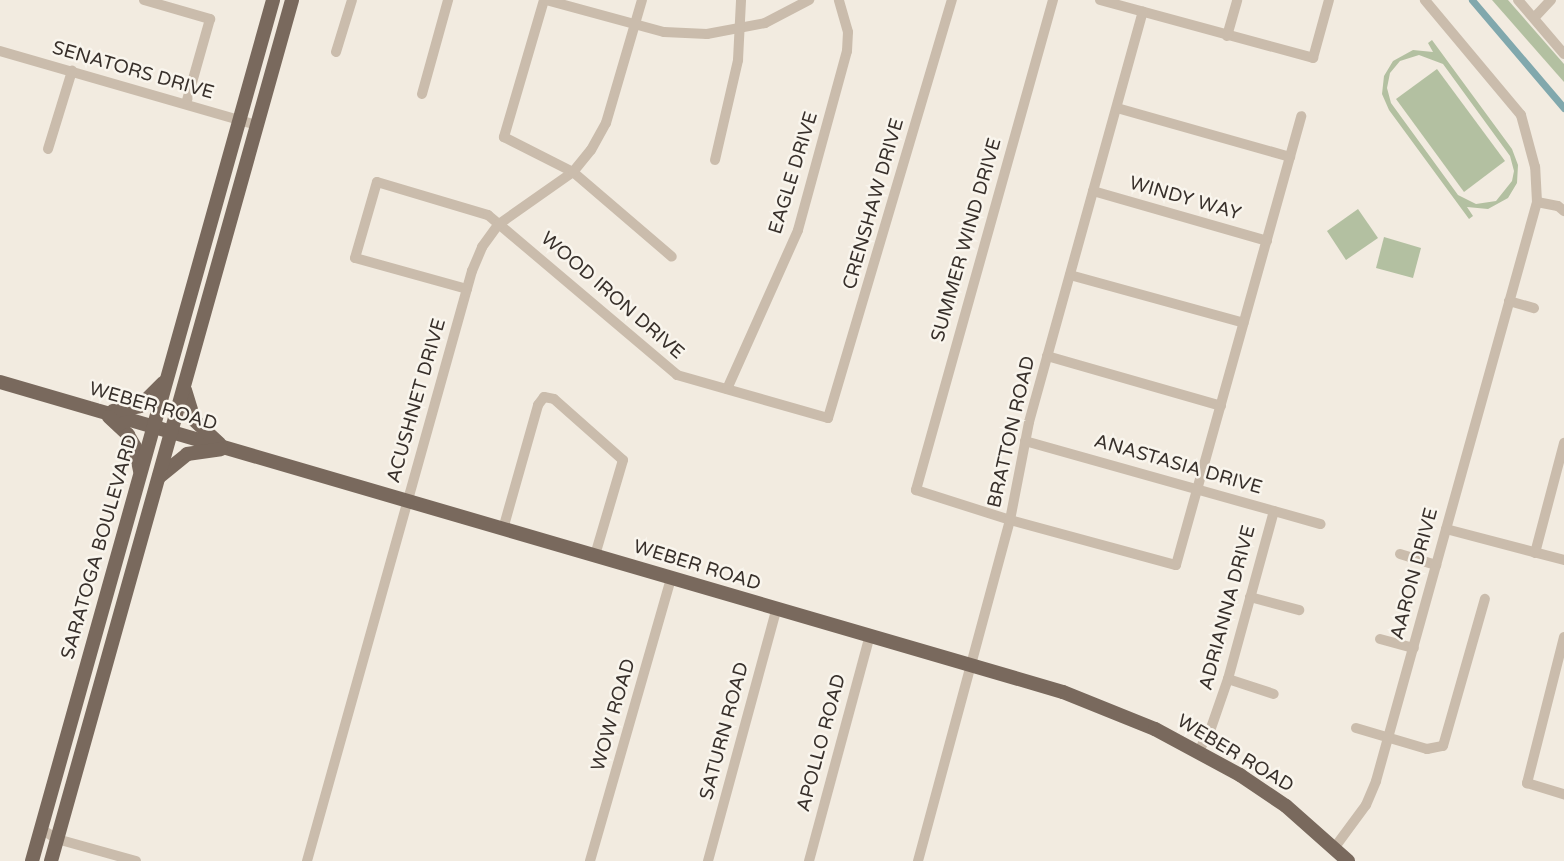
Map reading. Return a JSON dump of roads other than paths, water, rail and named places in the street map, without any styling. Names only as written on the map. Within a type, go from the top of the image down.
[{"type":"main road","name":"SARATOGA BOULEVARD","points":[[32,861],[273,0]]},
{"type":"main road","name":"SARATOGA BOULEVARD","points":[[51,861],[292,0]]},
{"type":"main road","points":[[102,412],[140,406],[150,399],[168,377]]},
{"type":"main road","points":[[185,381],[186,397],[194,420],[227,449]]},
{"type":"main road","name":"WEBER ROAD","points":[[0,382],[1063,692],[1155,729],[1240,775],[1286,806],[1348,861]]},
{"type":"main road","points":[[102,412],[128,435],[135,447],[141,473]]},
{"type":"main road","points":[[158,478],[187,454],[227,449]]},
{"type":"street","points":[[144,0],[210,19],[186,104]]},
{"type":"street","points":[[336,52],[352,0]]},
{"type":"street","points":[[422,94],[448,0]]},
{"type":"street","points":[[672,257],[573,172],[504,137],[545,0],[635,25],[683,34],[740,30],[785,15],[809,0]]},
{"type":"street","name":"ACUSHNET DRIVE","points":[[308,861],[467,289],[482,247],[499,223],[573,172],[591,150],[606,122],[642,0]]},
{"type":"street","points":[[715,160],[738,60],[741,0]]},
{"type":"street","name":"EAGLE DRIVE","points":[[727,389],[798,230],[847,51],[848,32],[839,0]]},
{"type":"street","name":"CRENSHAW DRIVE","points":[[828,418],[952,0]]},
{"type":"street","name":"SUMMER WIND DRIVE","points":[[1010,520],[916,491],[1053,0]]},
{"type":"street","points":[[1100,0],[1313,58],[1329,0]]},
{"type":"street","points":[[1227,36],[1237,0]]},
{"type":"street","name":"AARON DRIVE","points":[[1335,847],[1366,805],[1414,648],[1536,202],[1535,167],[1521,115],[1425,0]]},
{"type":"street","points":[[1518,0],[1564,54]]},
{"type":"street","points":[[1534,18],[1551,0]]},
{"type":"street","name":"BRATTON ROAD","points":[[918,861],[1010,520],[1025,441],[1047,356],[1143,12]]},
{"type":"street","name":"SENATORS DRIVE","points":[[0,51],[256,125]]},
{"type":"street","points":[[48,149],[72,71]]},
{"type":"street","points":[[1117,108],[1290,158]]},
{"type":"street","points":[[1010,520],[1176,565],[1301,116]]},
{"type":"street","name":"WOOD IRON DRIVE","points":[[467,289],[355,258],[377,182],[480,211],[499,223],[677,375],[828,418]]},
{"type":"street","name":"WINDY WAY","points":[[1093,191],[1267,241]]},
{"type":"street","points":[[1536,202],[1558,206],[1564,211]]},
{"type":"street","points":[[1070,275],[1244,323]]},
{"type":"street","points":[[1509,301],[1534,308]]},
{"type":"street","points":[[1047,356],[1221,406]]},
{"type":"street","points":[[503,529],[538,405],[544,397],[554,399],[623,460],[595,555]]},
{"type":"street","name":"ANASTASIA DRIVE","points":[[1025,441],[1321,524]]},
{"type":"street","points":[[1535,553],[1564,443]]},
{"type":"street","name":"ADRIANNA DRIVE","points":[[1198,753],[1211,728],[1228,679],[1273,511]]},
{"type":"street","points":[[1446,529],[1564,560]]},
{"type":"street","points":[[1400,554],[1436,565]]},
{"type":"street","name":"WOW ROAD","points":[[590,861],[671,578]]},
{"type":"street","points":[[1250,597],[1298,610]]},
{"type":"street","points":[[1356,728],[1427,749],[1443,746],[1485,599]]},
{"type":"street","name":"SATURN ROAD","points":[[708,861],[776,610]]},
{"type":"street","name":"APOLLO ROAD","points":[[808,861],[870,635]]},
{"type":"street","points":[[1564,637],[1527,783],[1564,794]]},
{"type":"street","points":[[1380,639],[1414,648]]},
{"type":"street","points":[[1228,679],[1274,694]]},
{"type":"street","points":[[41,829],[57,839],[136,861]]},
{"type":"waterway","points":[[1472,0],[1564,108]]}]
